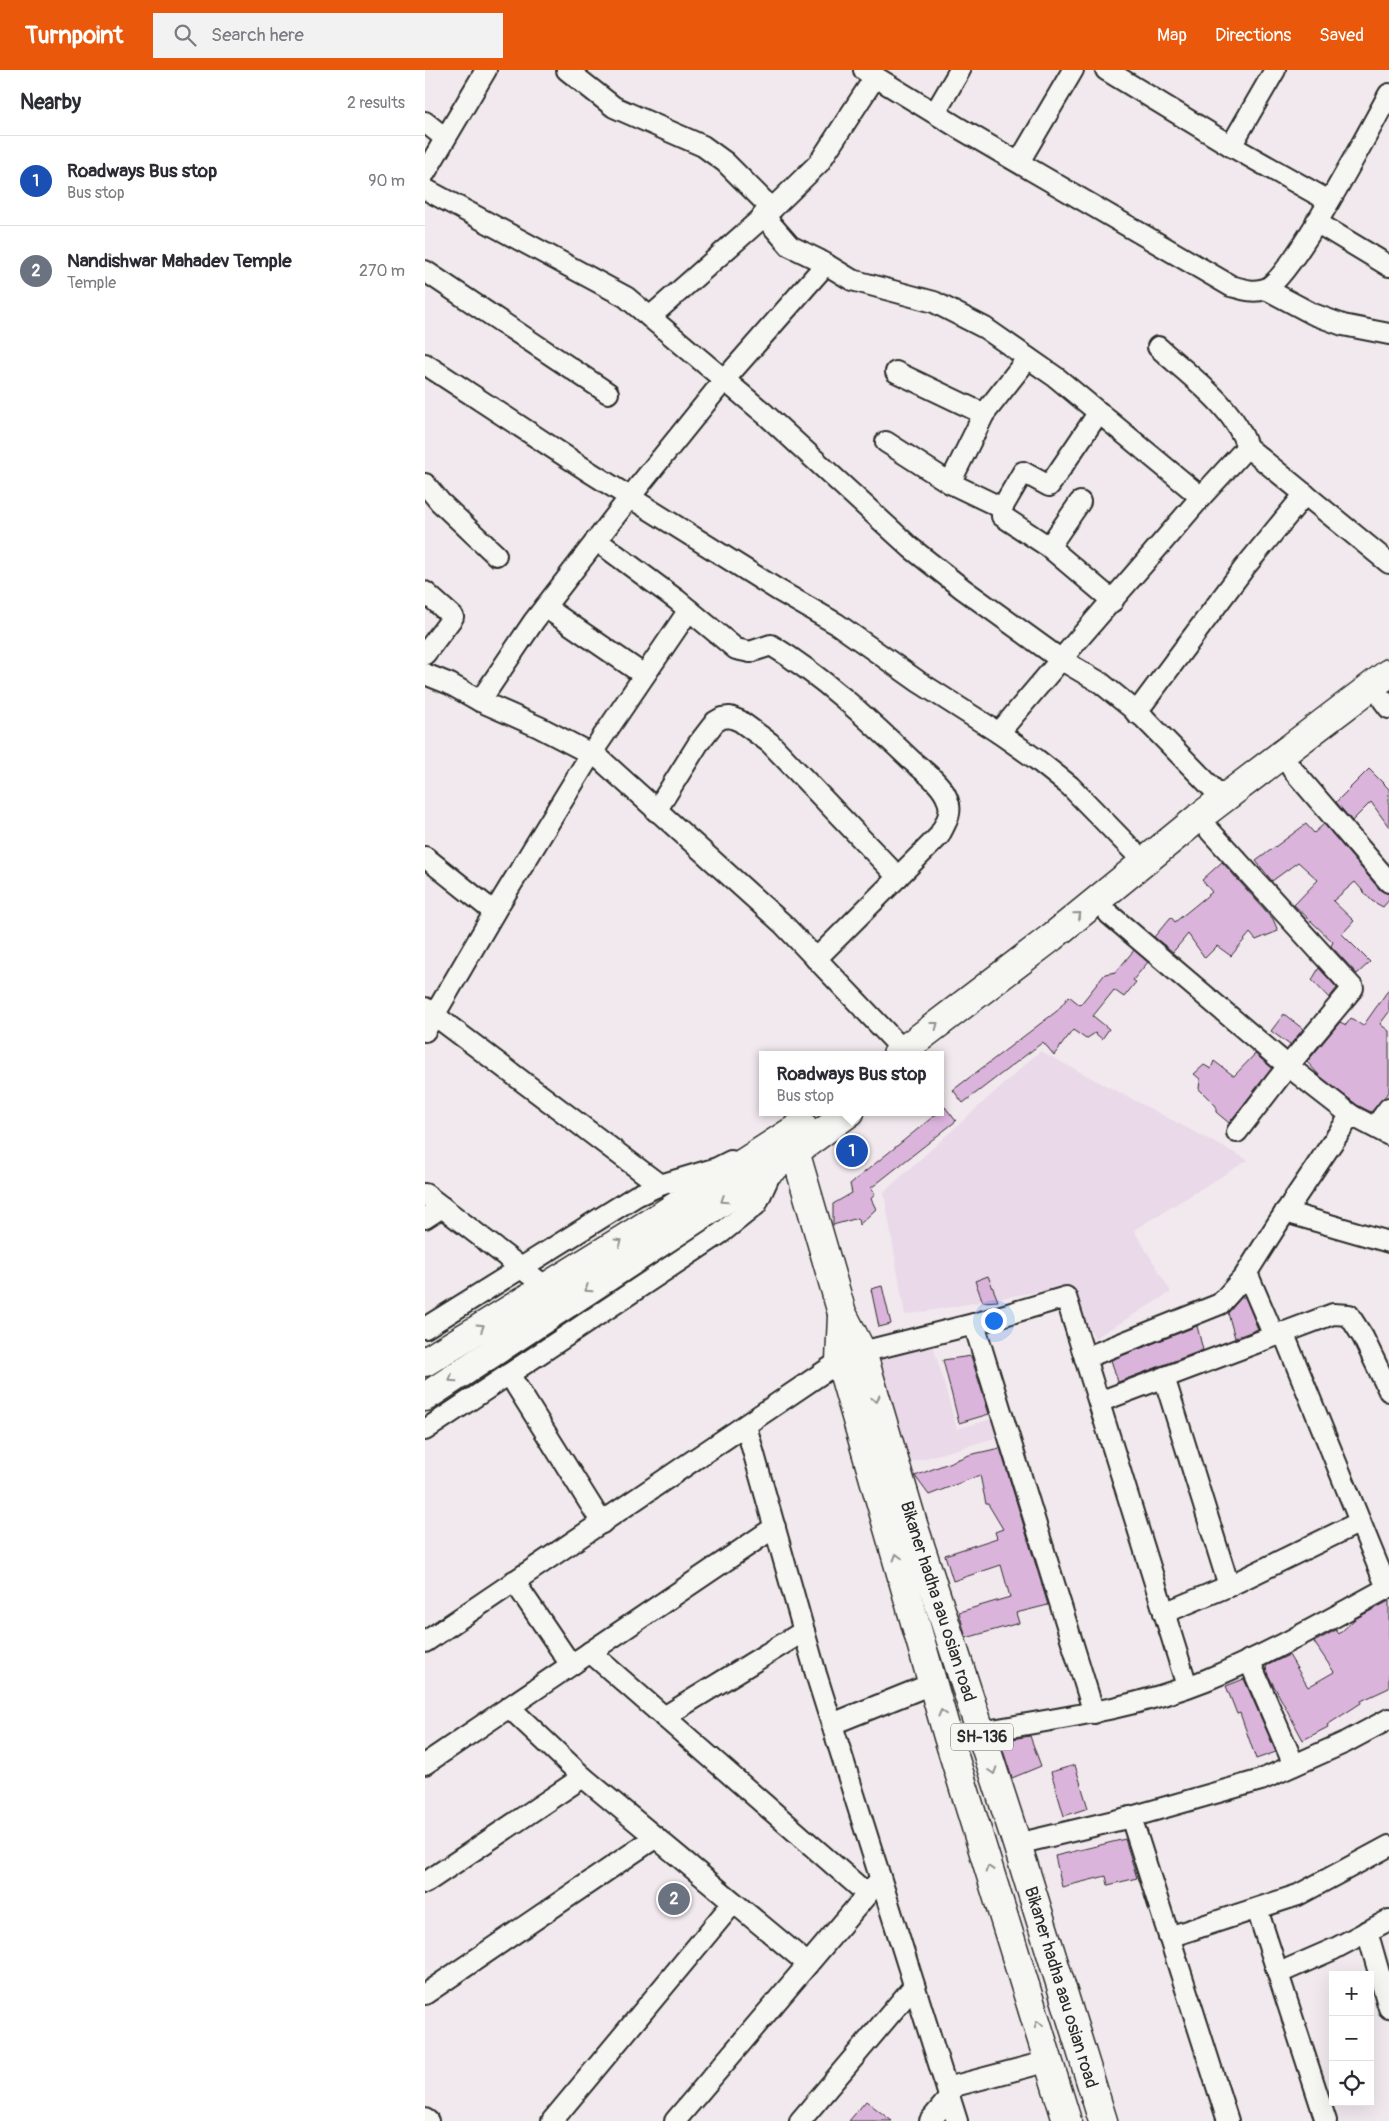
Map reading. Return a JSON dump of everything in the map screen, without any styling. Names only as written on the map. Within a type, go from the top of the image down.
[{"type":"main road","points":[[911,1051],[1144,862],[1389,673]]},
{"type":"main road","points":[[912,1051],[1109,914],[1210,831],[1387,701]]},
{"type":"main road","points":[[425,1397],[773,1168],[817,1116]]},
{"type":"main road","points":[[425,1362],[546,1287],[843,1116]]},
{"type":"main road","name":"Bikaner hadha aau osian road","points":[[793,1143],[842,1314],[851,1357],[948,1738],[1067,2121]]},
{"type":"main road","name":"Bikaner hadha aau osian road","points":[[851,1357],[913,1524],[1017,1844],[1103,2121]]},
{"type":"street","points":[[425,173],[486,70]]},
{"type":"street","points":[[567,70],[614,107],[703,146],[725,162],[767,212],[790,246],[826,264],[852,280],[934,302],[985,328],[1057,378],[1201,497]]},
{"type":"street","points":[[935,113],[960,70]]},
{"type":"street","points":[[1019,162],[1073,70]]},
{"type":"street","points":[[1106,70],[1231,146],[1329,201]]},
{"type":"street","points":[[1231,146],[1275,70]]},
{"type":"street","points":[[650,317],[767,212],[819,162],[869,74],[1231,286],[1252,291],[1266,289],[1313,314],[1343,325],[1389,334]]},
{"type":"street","points":[[1266,289],[1287,266],[1316,222],[1389,94]]},
{"type":"street","points":[[425,122],[445,138]]},
{"type":"street","points":[[425,189],[625,297],[725,379],[911,548],[963,589],[1060,659],[1101,683],[1137,712],[1224,800]]},
{"type":"street","points":[[1316,222],[1389,266]]},
{"type":"street","points":[[479,701],[545,607],[630,497],[725,379],[826,264]]},
{"type":"street","points":[[425,271],[609,393]]},
{"type":"street","points":[[1158,347],[1219,403],[1243,435],[1247,447],[1389,563]]},
{"type":"street","points":[[951,484],[984,414],[1029,358]]},
{"type":"street","points":[[425,364],[588,471],[778,590],[837,624],[919,682],[999,733],[1070,786],[1144,862]]},
{"type":"street","points":[[896,372],[984,414]]},
{"type":"street","points":[[1099,412],[1049,486],[1023,472],[1002,508],[1002,516],[1049,547],[1113,601]]},
{"type":"street","points":[[886,442],[951,484],[1002,508]]},
{"type":"street","points":[[999,733],[1060,659],[1247,447]]},
{"type":"street","points":[[425,484],[495,554]]},
{"type":"street","points":[[1137,712],[1245,566],[1305,494]]},
{"type":"street","points":[[1049,547],[1080,502]]},
{"type":"street","points":[[596,540],[689,610],[736,650],[750,652],[771,645],[792,658],[878,728],[938,784],[948,801],[950,815],[939,836],[816,959]]},
{"type":"street","points":[[425,592],[453,617],[425,654]]},
{"type":"street","points":[[545,607],[645,675]]},
{"type":"street","points":[[660,1185],[428,1018],[591,754],[689,610]]},
{"type":"street","points":[[425,674],[449,684],[479,701],[539,727],[599,758],[783,924],[907,1051]]},
{"type":"street","points":[[656,811],[698,744],[715,722],[722,718],[730,717],[740,721],[770,743],[898,877]]},
{"type":"street","points":[[1292,770],[1389,882]]},
{"type":"street","points":[[1210,831],[1353,988],[1288,1066],[1237,1132]]},
{"type":"street","points":[[425,857],[494,912]]},
{"type":"street","points":[[1109,914],[1288,1066],[1351,1115],[1382,1131],[1389,1108]]},
{"type":"street","points":[[1085,1358],[1220,1304],[1247,1273],[1285,1212],[1351,1115]]},
{"type":"street","points":[[425,1328],[636,1196],[660,1185],[793,1143]]},
{"type":"street","points":[[425,1430],[721,1233],[756,1204],[773,1168]]},
{"type":"street","points":[[425,1194],[546,1287]]},
{"type":"street","points":[[425,1218],[442,1207]]},
{"type":"street","points":[[1285,1212],[1389,1242]]},
{"type":"street","points":[[980,1732],[1117,1708],[1187,1686],[1303,1635],[1388,1587],[1279,1334],[1247,1273]]},
{"type":"street","points":[[425,1642],[851,1357],[1066,1297],[1187,1686]]},
{"type":"street","points":[[1099,1402],[1333,1314],[1349,1315],[1363,1337],[1389,1391]]},
{"type":"street","points":[[973,1324],[1094,1713]]},
{"type":"street","points":[[509,1374],[601,1523]]},
{"type":"street","points":[[1165,1377],[1229,1586]]},
{"type":"street","points":[[746,1426],[832,1724],[957,2121]]},
{"type":"street","points":[[1164,1613],[1229,1586],[1360,1522]]},
{"type":"street","points":[[425,1764],[775,1527]]},
{"type":"street","points":[[514,1581],[571,1665]]},
{"type":"street","points":[[665,1717],[804,1631]]},
{"type":"street","points":[[590,1652],[867,1894]]},
{"type":"street","points":[[1249,1660],[1295,1765]]},
{"type":"street","points":[[832,1724],[934,1682]]},
{"type":"street","points":[[509,1707],[583,1777],[808,1964]]},
{"type":"street","points":[[1017,1844],[1131,1817],[1261,1780],[1347,1742],[1389,1719]]},
{"type":"street","points":[[425,1883],[583,1777]]},
{"type":"street","points":[[1131,1817],[1227,2121]]},
{"type":"street","points":[[425,1994],[655,1837]]},
{"type":"street","points":[[1169,1937],[1298,1895],[1389,1846]]},
{"type":"street","points":[[675,2121],[880,1878]]},
{"type":"street","points":[[552,2121],[733,1903]]},
{"type":"street","points":[[1257,1908],[1326,2121]]},
{"type":"street","points":[[1279,1973],[1389,1920]]},
{"type":"street","points":[[1367,1932],[1389,2008]]},
{"type":"street","points":[[800,2121],[914,1986]]},
{"type":"street","points":[[930,2121],[948,2093],[1049,2060]]},
{"type":"shaded area","points":[[1040,1051],[1248,1160],[1134,1230],[1171,1292],[1095,1338],[1064,1287],[905,1315],[884,1192]]},
{"type":"shaded area","points":[[933,1345],[957,1429],[1002,1416],[995,1438],[905,1464],[875,1362]]},
{"type":"building","points":[[1369,769],[1389,789],[1389,827],[1371,802],[1352,821],[1336,802]]},
{"type":"building","points":[[1306,824],[1314,833],[1324,824],[1380,890],[1389,894],[1389,900],[1383,907],[1372,901],[1355,882],[1333,901],[1354,921],[1342,934],[1370,962],[1357,974],[1331,946],[1333,942],[1294,905],[1318,880],[1298,862],[1272,881],[1256,861]]},
{"type":"building","points":[[1222,862],[1273,919],[1278,931],[1256,940],[1250,933],[1231,956],[1217,946],[1205,958],[1188,934],[1173,952],[1154,937],[1171,917],[1175,922],[1212,892],[1202,880]]},
{"type":"building","points":[[1134,950],[1148,962],[1133,980],[1136,982],[1124,997],[1114,990],[1093,1016],[1109,1029],[1102,1039],[1095,1033],[1086,1039],[1073,1030],[1054,1055],[1043,1042],[963,1103],[953,1090],[1057,1011],[1069,996],[1080,1005],[1105,974],[1116,972]]},
{"type":"building","points":[[1319,968],[1337,988],[1329,998],[1312,980]]},
{"type":"building","points":[[1389,989],[1389,1012],[1380,1024],[1389,1031],[1389,1092],[1371,1112],[1357,1105],[1321,1077],[1307,1062],[1340,1022],[1346,1025],[1351,1018],[1363,1026]]},
{"type":"building","points":[[1284,1014],[1303,1029],[1290,1045],[1271,1031]]},
{"type":"building","points":[[1255,1054],[1272,1068],[1229,1123],[1216,1112],[1216,1106],[1199,1089],[1200,1079],[1194,1074],[1204,1065],[1211,1069],[1214,1061],[1234,1076]]},
{"type":"building","points":[[944,1108],[956,1121],[871,1188],[875,1194],[871,1199],[876,1209],[859,1225],[858,1218],[833,1225],[833,1204],[852,1193],[850,1184],[934,1116],[944,1116]]},
{"type":"building","points":[[988,1276],[998,1301],[983,1302],[975,1281]]},
{"type":"building","points":[[882,1286],[891,1324],[879,1327],[871,1289]]},
{"type":"building","points":[[1245,1297],[1258,1329],[1235,1338],[1228,1313],[1241,1298]]},
{"type":"building","points":[[1197,1326],[1203,1350],[1118,1382],[1111,1360]]},
{"type":"building","points":[[971,1356],[989,1414],[959,1423],[943,1360]]},
{"type":"building","points":[[1000,1448],[1048,1605],[1016,1613],[1019,1623],[966,1638],[959,1612],[1010,1597],[1001,1565],[953,1581],[945,1555],[997,1538],[995,1532],[1003,1529],[988,1504],[986,1504],[980,1475],[929,1495],[915,1476],[969,1455]]},
{"type":"building","points":[[1389,1601],[1389,1688],[1361,1701],[1361,1703],[1327,1725],[1328,1727],[1303,1740],[1267,1673],[1266,1666],[1289,1655],[1308,1687],[1334,1672],[1314,1642],[1336,1630],[1339,1634],[1355,1619]]},
{"type":"building","points":[[1244,1679],[1276,1752],[1256,1759],[1240,1713],[1237,1714],[1226,1686]]},
{"type":"building","points":[[1030,1736],[1041,1766],[1012,1778],[1000,1741]]},
{"type":"building","points":[[1075,1765],[1088,1808],[1064,1816],[1051,1772]]},
{"type":"building","points":[[1125,1839],[1137,1878],[1108,1885],[1106,1876],[1062,1887],[1055,1856]]},
{"type":"building","points":[[866,2101],[892,2121],[849,2121]]},
{"type":"place","name":"Roadways Bus stop","points":[[852,1151]]},
{"type":"place","name":"Nandishwar Mahadev Temple","points":[[674,1899]]}]
